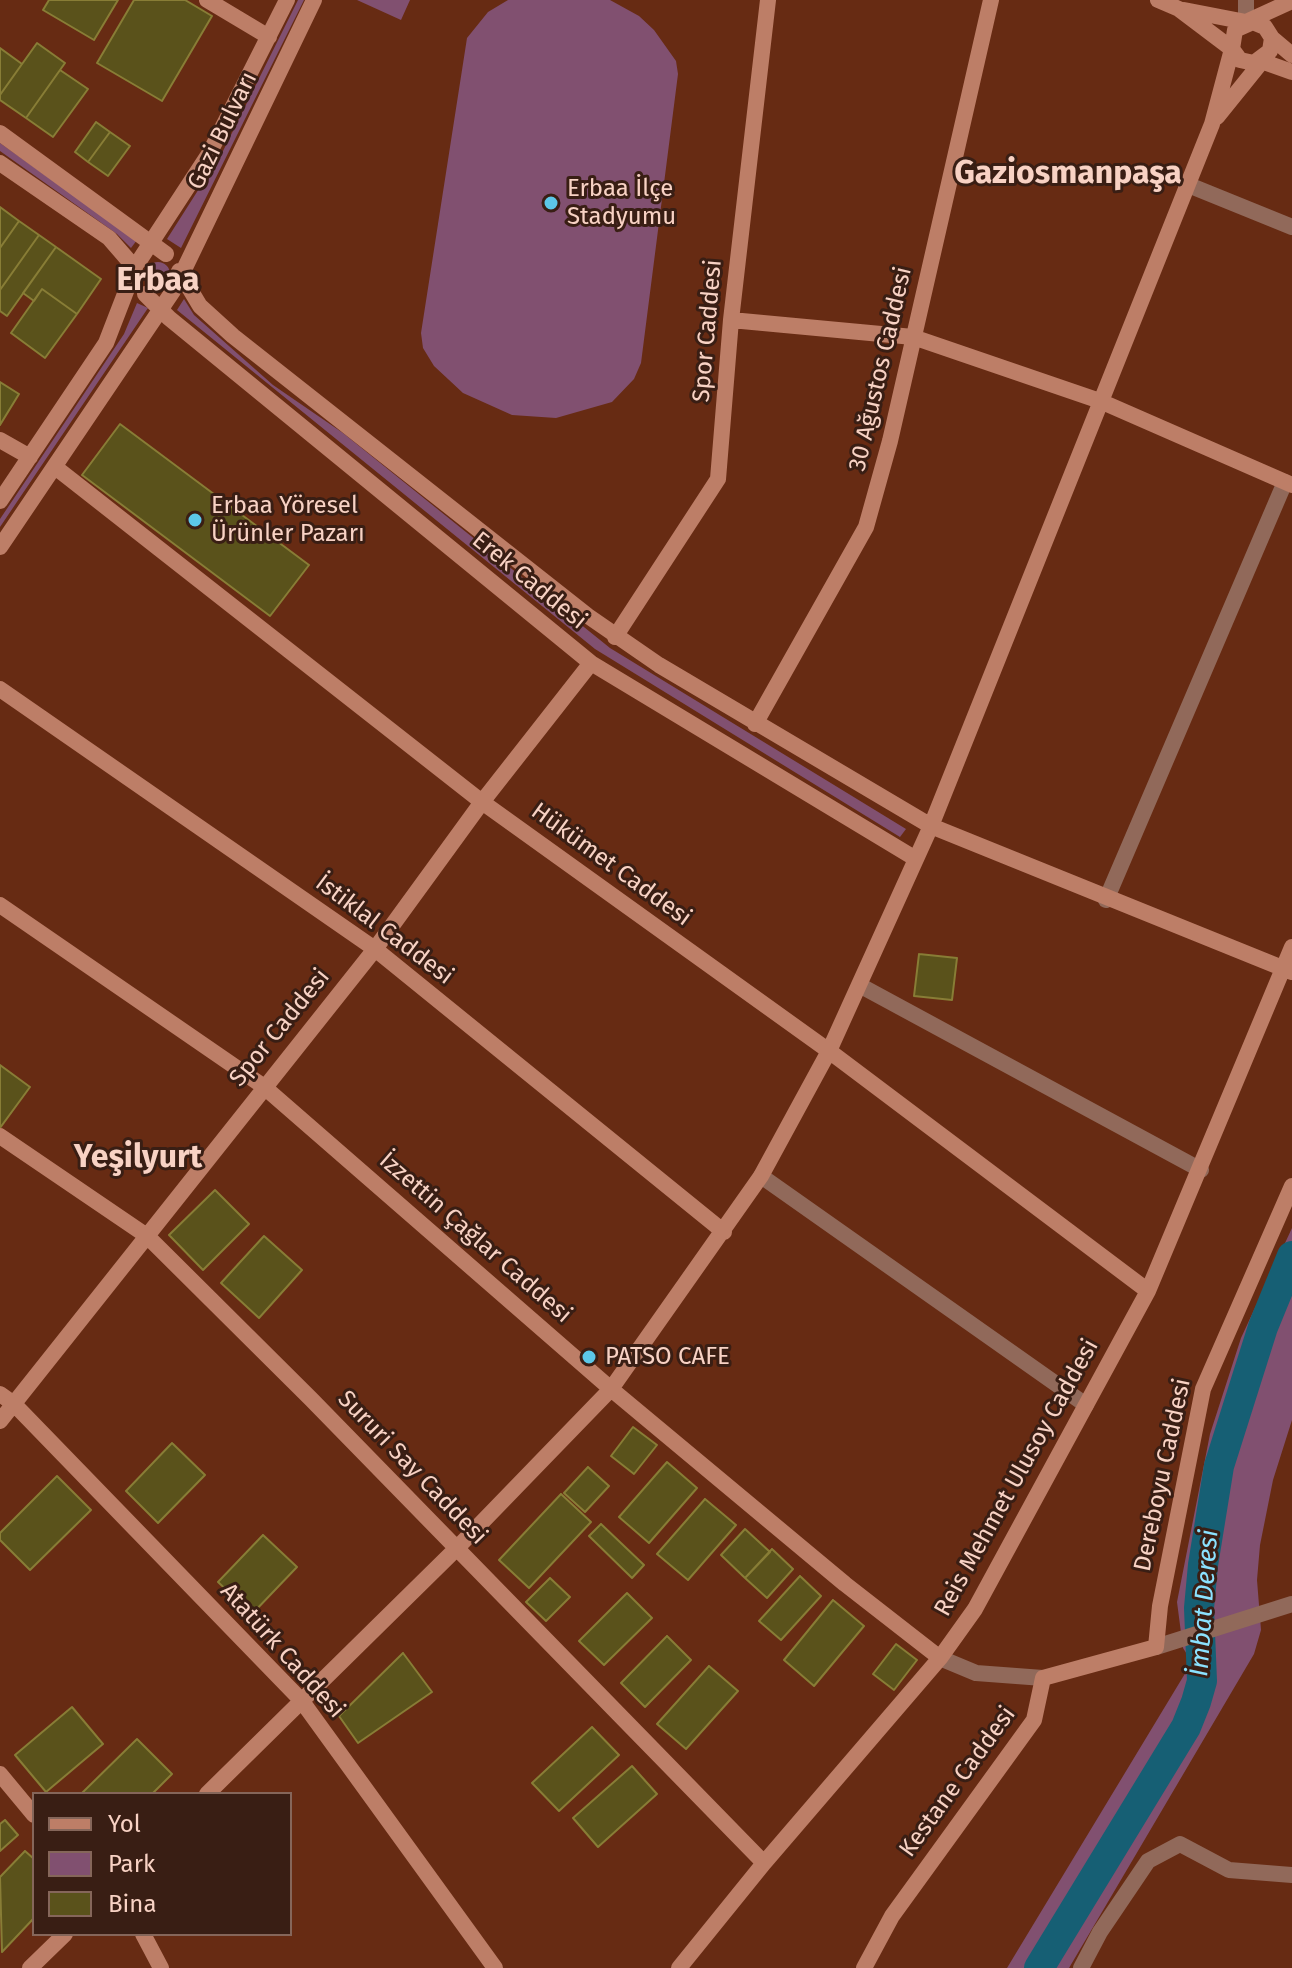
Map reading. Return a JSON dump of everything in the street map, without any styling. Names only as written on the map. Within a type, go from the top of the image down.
[{"type":"street","points":[[207,0],[269,37]]},
{"type":"street","name":"Gazi Bulvarı","points":[[0,501],[113,332],[137,264],[205,161],[287,0]]},
{"type":"street","name":"Gazi Bulvarı","points":[[0,547],[178,281],[314,0]]},
{"type":"street","name":"Spor Caddesi","points":[[615,637],[718,479],[731,320],[768,0]]},
{"type":"street","name":"30 Ağustos Caddesi","points":[[755,724],[866,527],[890,441],[991,0]]},
{"type":"street","points":[[1158,0],[1179,9],[1265,27],[1272,38],[1290,51]]},
{"type":"street","points":[[1246,0],[1246,22]]},
{"type":"street","points":[[209,1792],[457,1548],[611,1389],[761,1176],[861,986],[931,826],[1212,124],[1235,30],[1292,1]]},
{"type":"street","points":[[1179,9],[1247,63],[1290,51]]},
{"type":"street","points":[[1212,124],[1270,51],[1272,38]]},
{"type":"street","points":[[1261,61],[1292,72]]},
{"type":"street","points":[[0,133],[166,254],[178,281],[160,297],[145,294],[136,282],[137,264],[151,253],[166,254]]},
{"type":"street","points":[[0,163],[109,238],[137,264]]},
{"type":"street","points":[[1186,184],[1292,227]]},
{"type":"street","name":"Erek Caddesi","points":[[178,281],[233,336],[615,637],[755,724],[931,826],[1106,900],[1288,970]]},
{"type":"street","name":"Erek Caddesi","points":[[145,294],[159,309],[591,663],[916,859]]},
{"type":"street","points":[[731,320],[913,337],[1100,401],[1288,484],[1106,900]]},
{"type":"street","points":[[0,440],[30,457]]},
{"type":"street","name":"Hükümet Caddesi","points":[[55,467],[482,802],[829,1051],[1148,1291]]},
{"type":"street","name":"Spor Caddesi","points":[[0,1421],[7,1399],[147,1236],[263,1086],[375,949],[482,802],[591,663]]},
{"type":"street","name":"İstiklal Caddesi","points":[[0,689],[375,949],[724,1232]]},
{"type":"street","name":"İzzettin Çağlar Caddesi","points":[[0,905],[263,1086],[611,1389],[845,1584],[940,1658]]},
{"type":"street","name":"Reis Mehmet Ulusoy Caddesi","points":[[679,1968],[764,1863],[940,1658],[975,1609],[1148,1291],[1288,970],[1292,947]]},
{"type":"street","points":[[861,986],[1201,1170]]},
{"type":"street","name":"Sururi Say Caddesi","points":[[0,1136],[147,1236],[764,1863]]},
{"type":"street","points":[[761,1176],[1086,1405]]},
{"type":"street","name":"Dereboyu Caddesi","points":[[1156,1647],[1160,1606],[1203,1389],[1292,1186]]},
{"type":"street","name":"Atatürk Caddesi","points":[[7,1399],[301,1700],[495,1968]]},
{"type":"street","points":[[940,1658],[976,1673],[1043,1678],[1156,1647],[1251,1616],[1287,1610]]},
{"type":"street","name":"Kestane Caddesi","points":[[864,1968],[897,1908],[1034,1720],[1043,1678]]},
{"type":"street","points":[[0,1774],[32,1813]]},
{"type":"street","points":[[1081,1968],[1148,1861],[1180,1844],[1229,1870],[1292,1875]]},
{"type":"street","points":[[30,1968],[63,1936]]},
{"type":"street","points":[[144,1936],[161,1968]]},
{"type":"green space","points":[[298,0],[304,0],[181,248],[167,239],[223,151]]},
{"type":"green space","points":[[357,0],[410,0],[401,20]]},
{"type":"green space","name":"Erbaa İlçe Stadyumu","points":[[508,0],[610,0],[639,16],[654,30],[676,61],[678,74],[641,363],[634,379],[612,402],[556,418],[512,415],[463,393],[434,366],[423,348],[421,333],[467,38],[488,12]]},
{"type":"green space","points":[[0,143],[137,240],[131,248],[117,234],[0,151]]},
{"type":"green space","points":[[158,262],[167,265],[170,274],[167,283],[158,286],[149,283],[146,274],[149,265]]},
{"type":"green space","points":[[184,299],[194,315],[273,385],[343,433],[610,648],[906,829],[900,837],[595,649],[177,310]]},
{"type":"green space","points":[[137,303],[148,308],[0,527],[0,519],[124,334]]},
{"type":"green space","points":[[1292,1228],[1292,1420],[1273,1480],[1260,1545],[1257,1580],[1261,1630],[1254,1654],[1069,1968],[1007,1968],[1192,1662],[1183,1648],[1177,1602],[1210,1434],[1241,1338]]},
{"type":"building","points":[[49,0],[118,0],[94,40],[43,10]]},
{"type":"building","points":[[134,0],[185,0],[212,16],[162,101],[97,63]]},
{"type":"building","points":[[37,43],[65,63],[26,118],[0,100],[0,95]]},
{"type":"building","points":[[0,48],[22,64],[0,95]]},
{"type":"building","points":[[60,70],[88,89],[53,137],[26,118]]},
{"type":"building","points":[[96,122],[110,132],[88,162],[75,152]]},
{"type":"building","points":[[110,132],[130,146],[108,176],[88,162]]},
{"type":"building","points":[[0,207],[19,221],[0,248]]},
{"type":"building","points":[[19,221],[39,235],[0,290],[0,248]]},
{"type":"building","points":[[39,235],[56,247],[7,316],[0,311],[0,290]]},
{"type":"building","points":[[56,247],[101,279],[77,314],[42,289],[34,301],[23,293]]},
{"type":"building","points":[[42,289],[77,314],[45,358],[11,333]]},
{"type":"building","points":[[0,382],[19,394],[0,425]]},
{"type":"building","name":"Erbaa Yöresel Ürünler Pazarı","points":[[120,424],[309,565],[270,616],[82,475]]},
{"type":"building","points":[[919,954],[957,958],[952,1000],[914,996]]},
{"type":"building","points":[[0,1065],[30,1087],[0,1128]]},
{"type":"building","points":[[215,1190],[249,1224],[203,1270],[169,1235]]},
{"type":"building","points":[[264,1236],[302,1270],[259,1318],[221,1283]]},
{"type":"building","points":[[633,1427],[657,1445],[634,1474],[611,1456]]},
{"type":"building","points":[[172,1443],[205,1475],[158,1523],[126,1491]]},
{"type":"building","points":[[667,1462],[697,1488],[649,1543],[619,1517]]},
{"type":"building","points":[[588,1467],[609,1486],[585,1512],[564,1493]]},
{"type":"building","points":[[57,1476],[91,1510],[30,1570],[0,1540],[0,1533]]},
{"type":"building","points":[[561,1494],[591,1522],[529,1588],[499,1560]]},
{"type":"building","points":[[705,1499],[736,1525],[688,1580],[657,1554]]},
{"type":"building","points":[[601,1524],[644,1565],[632,1578],[589,1536]]},
{"type":"building","points":[[745,1529],[770,1552],[745,1578],[721,1555]]},
{"type":"building","points":[[263,1535],[297,1567],[252,1614],[218,1582]]},
{"type":"building","points":[[772,1549],[793,1569],[767,1598],[745,1578]]},
{"type":"building","points":[[800,1576],[821,1596],[781,1640],[759,1621]]},
{"type":"building","points":[[550,1578],[570,1597],[546,1621],[526,1602]]},
{"type":"building","points":[[627,1593],[652,1618],[604,1665],[579,1641]]},
{"type":"building","points":[[833,1600],[864,1626],[814,1686],[784,1660]]},
{"type":"building","points":[[667,1636],[691,1660],[645,1707],[621,1683]]},
{"type":"building","points":[[896,1644],[917,1660],[894,1690],[873,1674]]},
{"type":"building","points":[[403,1653],[432,1692],[358,1743],[339,1716]]},
{"type":"building","points":[[709,1666],[738,1691],[686,1749],[657,1724]]},
{"type":"building","points":[[72,1707],[103,1744],[46,1792],[15,1755]]},
{"type":"building","points":[[592,1727],[619,1755],[559,1811],[532,1783]]},
{"type":"building","points":[[137,1739],[172,1774],[154,1792],[83,1792]]},
{"type":"building","points":[[632,1766],[657,1794],[598,1847],[573,1818]]},
{"type":"building","points":[[5,1820],[18,1835],[0,1851],[0,1824]]},
{"type":"building","points":[[25,1851],[32,1857],[32,1920],[2,1952],[0,1877]]},
{"type":"waterway","name":"İmbat Deresi","points":[[1039,1968],[1186,1727],[1196,1702],[1202,1681],[1199,1608],[1203,1565],[1219,1466],[1263,1327],[1292,1256]]},
{"type":"place","name":"Erbaa İlçe Stadyumu","points":[[551,203]]},
{"type":"place","name":"Erbaa Yöresel Ürünler Pazarı","points":[[195,520]]},
{"type":"place","name":"PATSO CAFE","points":[[589,1357]]},
{"type":"district","name":"Gaziosmanpaşa","points":[[1068,174]]},
{"type":"district","name":"Erbaa","points":[[158,281]]},
{"type":"district","name":"Yeşilyurt","points":[[138,1158]]}]
